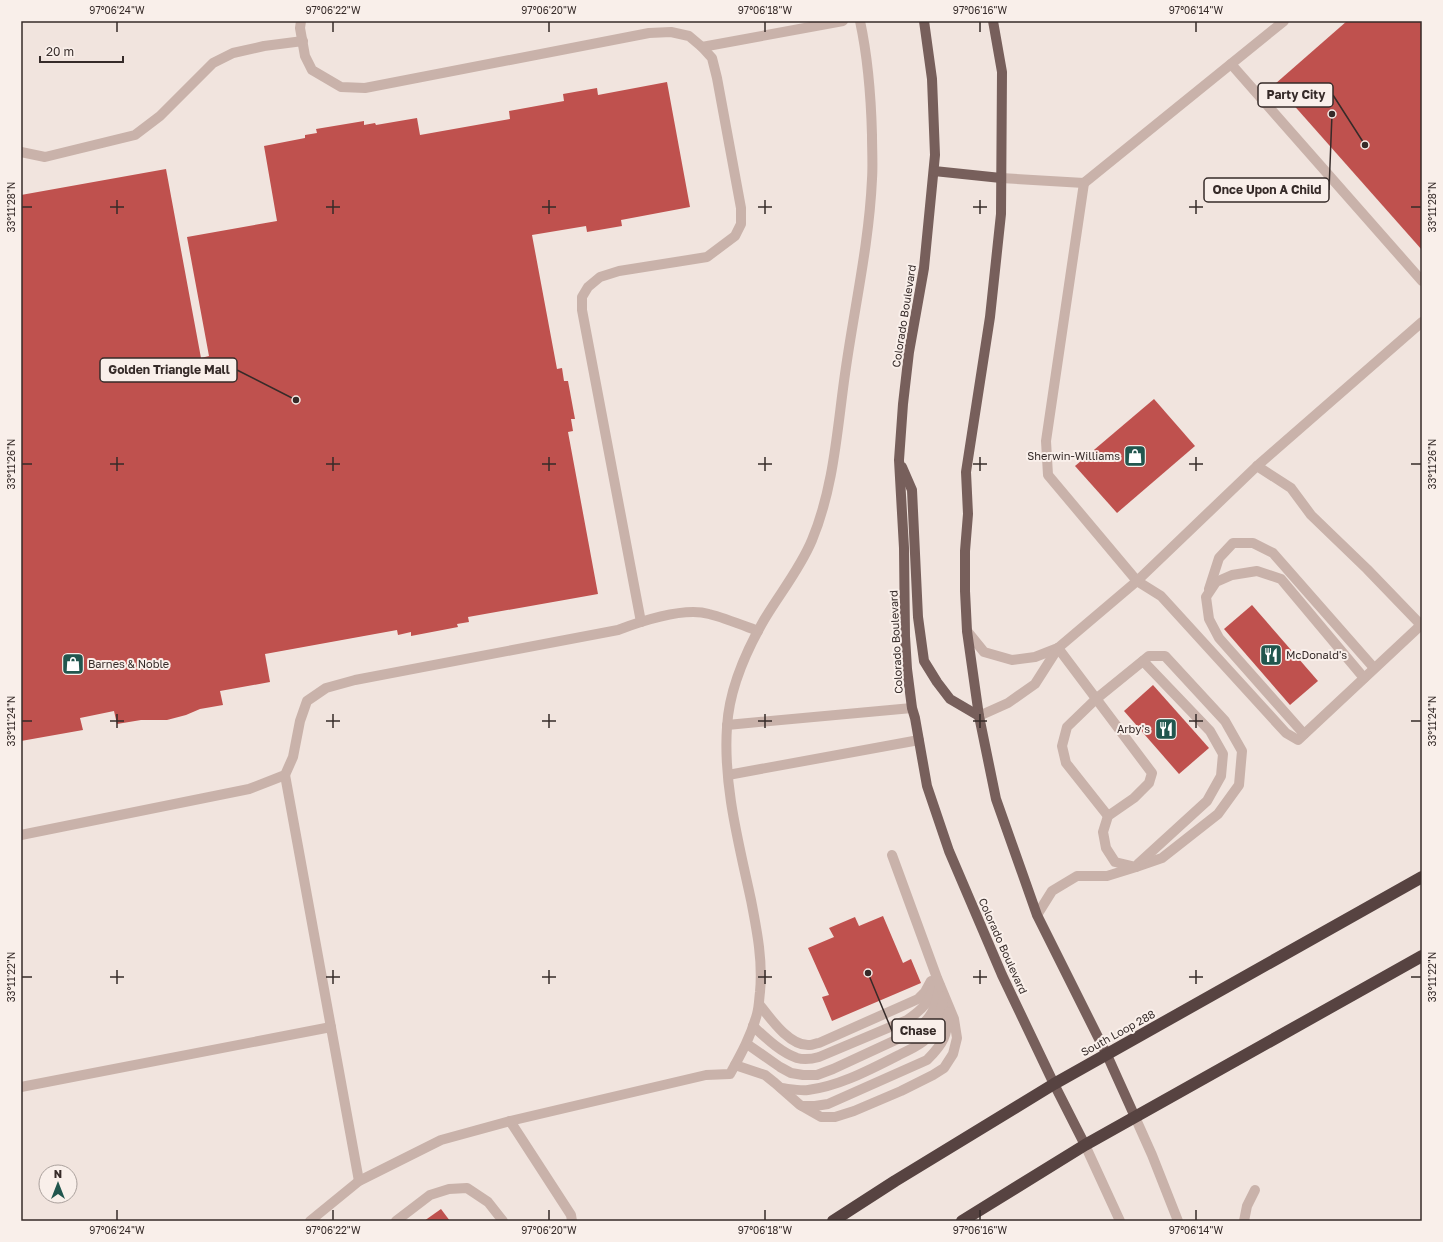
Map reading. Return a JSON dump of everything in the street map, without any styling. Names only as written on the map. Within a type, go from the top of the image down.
[{"type":"highway","name":"South Loop 288","points":[[833,1221],[895,1181],[1054,1084],[1422,877]]},
{"type":"highway","points":[[962,1221],[1086,1145],[1422,956]]},
{"type":"main road","name":"Colorado Boulevard","points":[[924,21],[932,79],[935,156],[924,268],[903,404],[899,460],[904,548],[905,636],[907,669],[912,708],[927,786],[949,851],[1002,975],[1054,1084],[1086,1145]]},
{"type":"main road","points":[[993,21],[1002,72],[1001,214],[990,317],[966,472],[968,514],[965,550],[965,591],[967,631],[979,716],[996,799],[1037,915],[1107,1055],[1135,1117]]},
{"type":"main road","points":[[934,171],[1001,178]]},
{"type":"main road","points":[[899,460],[912,490],[918,617],[924,661],[950,699],[979,716]]},
{"type":"street","points":[[301,21],[300,28],[305,56],[312,70],[341,87],[365,88],[649,33],[671,32],[689,36],[712,58],[741,208],[741,224],[735,236],[708,257],[619,272],[600,278],[588,287],[582,297],[582,310],[641,622]]},
{"type":"street","points":[[702,47],[843,21]]},
{"type":"street","points":[[310,1221],[359,1181],[441,1140],[510,1121],[706,1074],[730,1074],[747,1044],[758,1012],[762,972],[759,937],[735,824],[728,775],[727,725],[730,701],[742,662],[758,631],[790,581],[812,542],[824,508],[835,457],[845,375],[866,240],[873,178],[871,111],[864,41],[860,21]]},
{"type":"street","points":[[1001,178],[1084,183],[1284,21]]},
{"type":"street","points":[[21,152],[45,157],[135,135],[160,116],[213,63],[233,53],[264,46],[303,41]]},
{"type":"street","points":[[1231,64],[1422,281]]},
{"type":"street","points":[[1084,183],[1046,441],[1048,475],[1137,581],[1161,596],[1286,733],[1298,740],[1374,668],[1422,626],[1367,569],[1311,515],[1291,488],[1257,466]]},
{"type":"street","points":[[979,716],[1008,703],[1035,684],[1058,648],[1137,581],[1257,466],[1422,322]]},
{"type":"street","points":[[1304,734],[1219,638],[1209,619],[1206,597],[1219,558],[1233,543],[1252,543],[1273,553],[1374,668]]},
{"type":"street","points":[[1206,597],[1216,582],[1232,575],[1257,571],[1280,579],[1364,678]]},
{"type":"street","points":[[359,1181],[285,775],[293,757],[300,721],[307,701],[326,688],[356,680],[618,630],[641,622],[687,612],[708,613],[758,631]]},
{"type":"street","points":[[967,631],[984,652],[1012,660],[1035,657],[1058,648]]},
{"type":"street","points":[[1058,648],[1152,773],[1149,783],[1139,793],[1108,816],[1103,832],[1106,848],[1115,862],[1136,867]]},
{"type":"street","points":[[1037,915],[1052,891],[1076,876],[1107,876],[1162,858],[1218,814],[1238,785],[1242,751],[1225,721],[1165,656],[1149,656],[1143,660],[1096,699],[1067,727],[1062,746],[1066,763],[1108,816]]},
{"type":"street","points":[[1136,867],[1207,801],[1222,776],[1223,754],[1210,731],[1143,660]]},
{"type":"street","points":[[727,725],[912,708]]},
{"type":"street","points":[[728,775],[919,740]]},
{"type":"street","points":[[21,835],[249,788],[285,775]]},
{"type":"street","points":[[735,1065],[765,1075],[800,1106],[821,1117],[834,1118],[901,1091],[944,1068],[953,1054],[957,1038],[954,1019],[892,855]]},
{"type":"street","points":[[759,1004],[781,1031],[789,1038],[799,1044],[809,1045],[819,1043],[918,999],[931,983],[939,982]]},
{"type":"street","points":[[753,1026],[781,1049],[798,1058],[808,1059],[819,1057],[907,1020],[919,1012],[928,1002],[939,982]]},
{"type":"street","points":[[747,1044],[791,1073],[803,1075],[817,1074],[833,1069],[913,1032],[924,1025],[933,1012],[939,982]]},
{"type":"street","points":[[781,1088],[807,1090],[835,1084],[919,1045],[928,1038],[936,1025],[942,1008],[939,982]]},
{"type":"street","points":[[800,1106],[828,1104],[927,1060],[938,1050],[946,1035],[950,1008]]},
{"type":"street","points":[[21,1087],[331,1027]]},
{"type":"street","points":[[1135,1117],[1178,1221]]},
{"type":"street","points":[[510,1121],[573,1219]]},
{"type":"street","name":"Colorado Boulevard","points":[[1086,1145],[1120,1221]]},
{"type":"street","points":[[396,1221],[430,1195],[449,1189],[467,1188],[488,1202],[503,1221]]},
{"type":"street","points":[[1244,1221],[1247,1206],[1255,1190]]},
{"type":"building","points":[[1347,21],[1422,21],[1422,250],[1275,84]]},
{"type":"building","points":[[667,82],[690,207],[621,220],[622,226],[587,232],[586,226],[532,235],[557,369],[562,368],[564,381],[568,381],[575,419],[571,419],[573,431],[568,432],[598,594],[468,617],[469,622],[457,624],[458,627],[411,636],[411,632],[398,635],[397,630],[265,654],[270,682],[220,691],[223,705],[200,709],[186,715],[167,720],[141,720],[117,724],[114,711],[80,718],[83,730],[21,741],[21,195],[166,169],[201,358],[209,356],[187,237],[277,221],[264,146],[305,138],[305,135],[317,133],[316,129],[364,121],[364,125],[375,123],[376,125],[417,118],[420,135],[510,119],[509,111],[564,101],[563,94],[597,88],[598,95]]},
{"type":"building","name":"Sherwin-Williams","points":[[1154,399],[1195,446],[1117,513],[1075,466]]},
{"type":"building","name":"McDonald's","points":[[1252,605],[1318,681],[1290,705],[1224,629]]},
{"type":"building","name":"Arby's","points":[[1153,685],[1209,748],[1179,774],[1124,711]]},
{"type":"building","points":[[883,916],[903,963],[911,959],[921,983],[832,1021],[822,997],[829,995],[808,948],[834,937],[829,928],[855,917],[859,926]]},
{"type":"building","points":[[441,1209],[450,1221],[424,1221]]},
{"type":"place","name":"Once Upon A Child","points":[[1332,114]]},
{"type":"place","name":"Party City","points":[[1365,145]]},
{"type":"place","name":"Golden Triangle Mall","points":[[296,400]]},
{"type":"place","name":"Sherwin-Williams","points":[[1135,456]]},
{"type":"place","name":"McDonald's","points":[[1271,655]]},
{"type":"place","name":"Barnes & Noble","points":[[73,664]]},
{"type":"place","name":"Arby's","points":[[1166,729]]},
{"type":"place","name":"Chase","points":[[868,973]]}]
